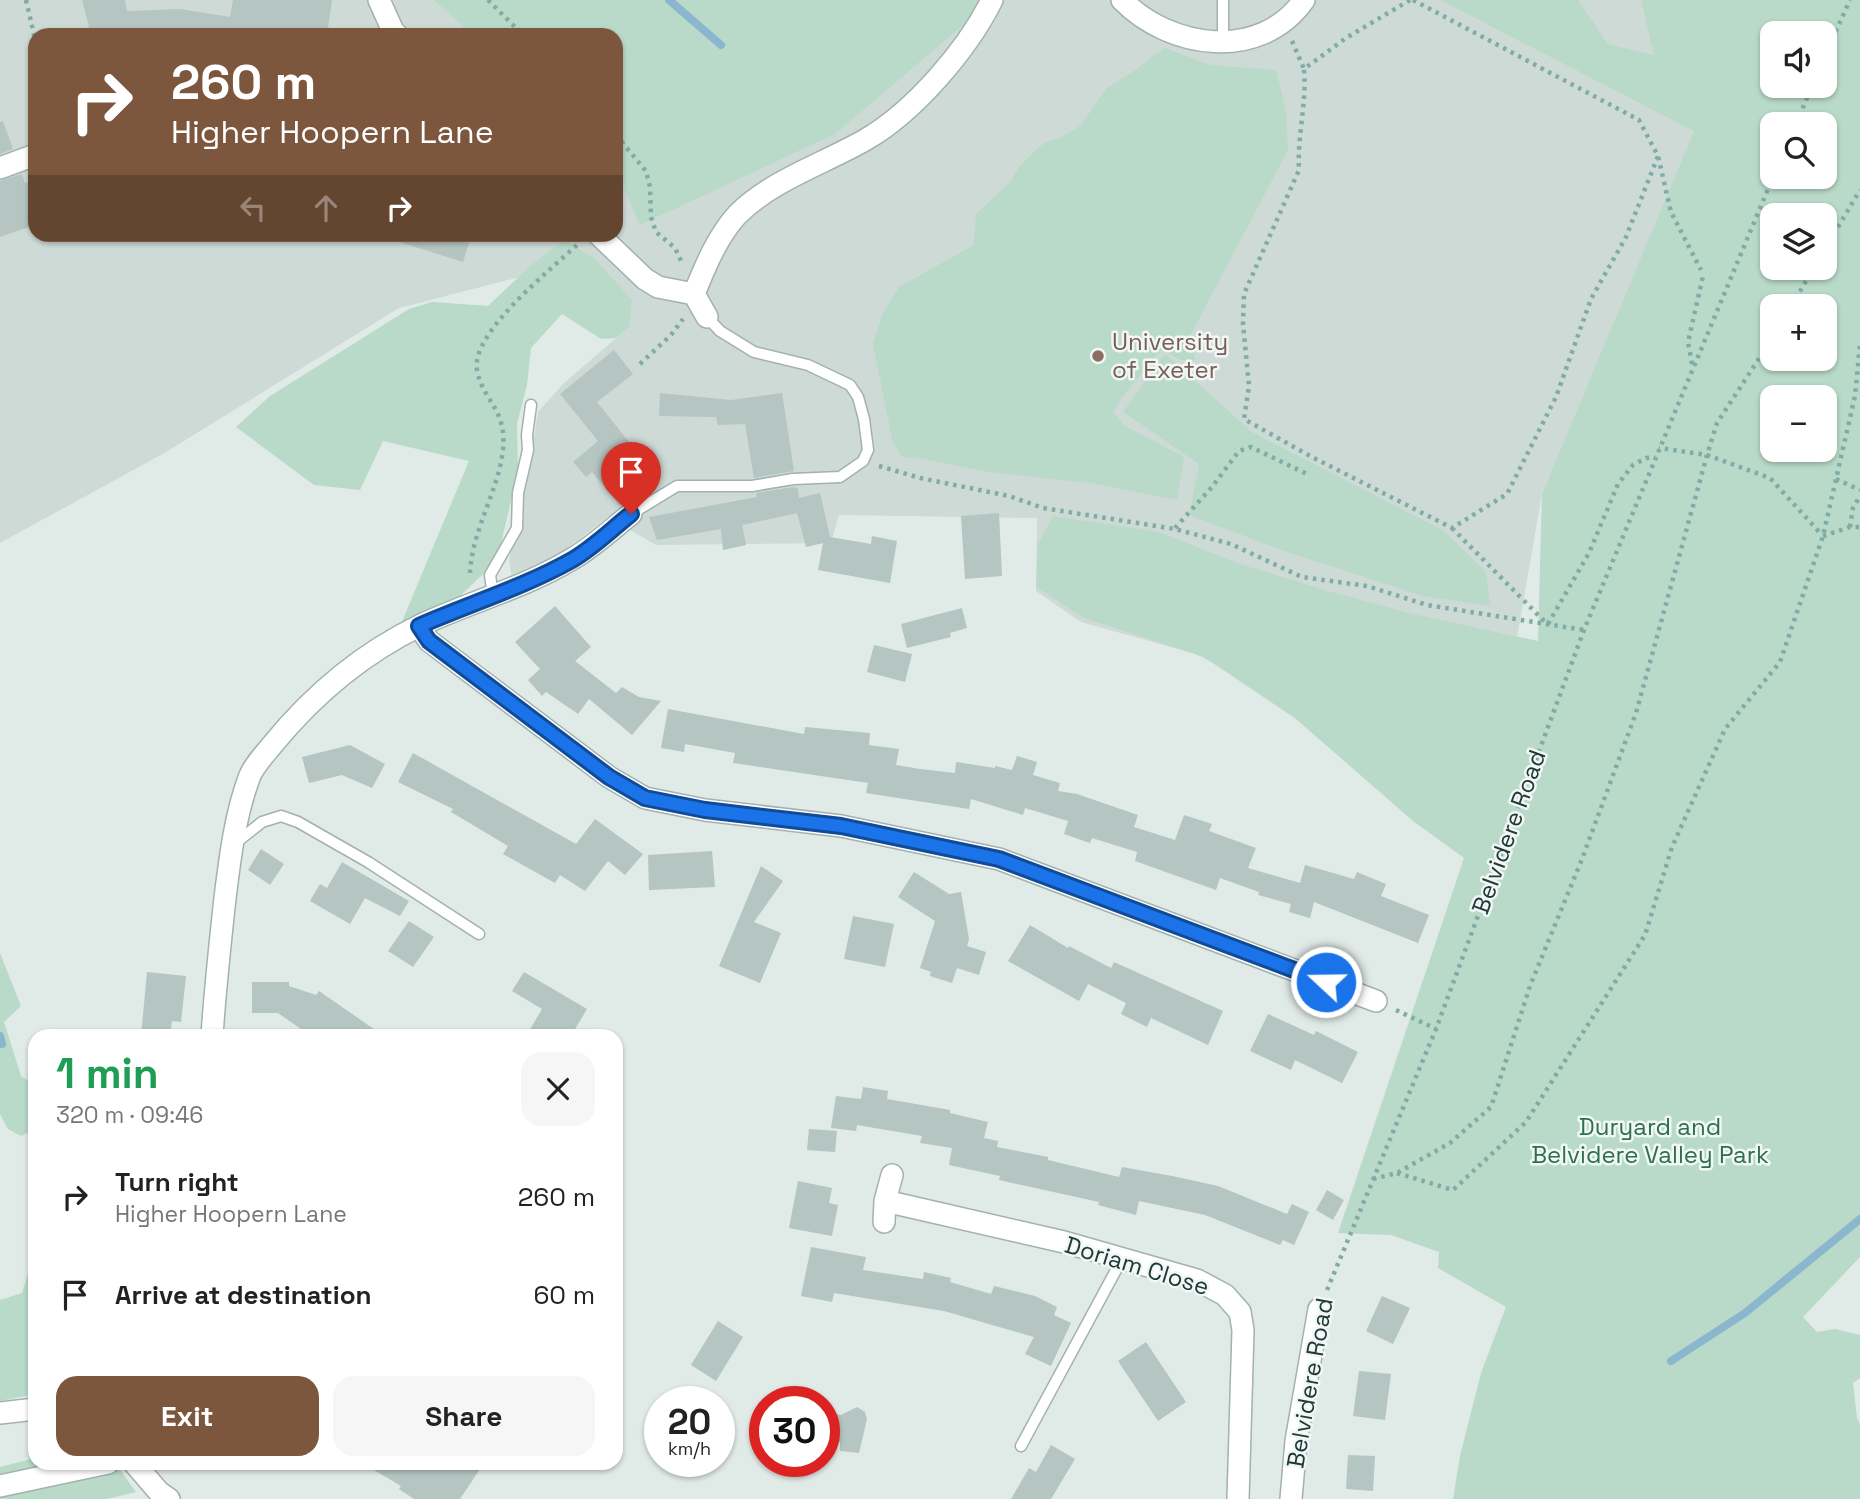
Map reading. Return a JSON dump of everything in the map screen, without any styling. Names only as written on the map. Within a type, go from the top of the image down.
[{"type":"street","points":[[379,0],[393,28]]},
{"type":"street","points":[[597,242],[658,287],[700,299],[711,254],[738,214],[768,191],[867,139],[901,116],[931,86],[978,26],[992,0]]},
{"type":"street","points":[[1122,0],[1142,18],[1158,27],[1202,41],[1223,42],[1247,39],[1269,32],[1285,22],[1304,0]]},
{"type":"street","points":[[0,168],[28,158]]},
{"type":"street","points":[[212,1029],[232,847],[249,776],[296,715],[350,669],[381,647],[419,626],[494,596],[573,559],[631,514]]},
{"type":"street","points":[[419,626],[429,641],[609,777],[645,798],[705,810],[841,826],[999,859],[1376,1001]]},
{"type":"street","points":[[884,1223],[885,1201],[892,1175]]},
{"type":"street","name":"Doriam Close","points":[[885,1201],[1064,1242],[1196,1280],[1225,1295],[1240,1312],[1243,1330],[1238,1499]]},
{"type":"street","name":"Belvidere Road","points":[[1291,1499],[1296,1441],[1319,1309]]},
{"type":"street","points":[[0,1413],[28,1410]]},
{"type":"street","points":[[0,1486],[75,1470]]},
{"type":"street","points":[[140,1470],[159,1492],[169,1499]]},
{"type":"lane","points":[[1223,0],[1223,42]]},
{"type":"lane","points":[[631,514],[677,486],[752,486],[793,479],[840,478],[863,461],[868,450],[858,397],[850,385],[808,365],[754,352],[720,331],[700,299]]},
{"type":"lane","points":[[494,596],[490,575],[516,528],[519,492],[528,450],[531,405]]},
{"type":"lane","points":[[232,847],[262,822],[281,816],[299,822],[368,862],[479,934]]},
{"type":"lane","points":[[1021,1446],[1122,1259]]},
{"type":"path","points":[[26,0],[32,28]]},
{"type":"path","points":[[488,0],[516,28]]},
{"type":"path","points":[[1304,69],[1346,38],[1411,0],[1639,120],[1658,156],[1671,212],[1702,273],[1688,342],[1693,366]]},
{"type":"path","points":[[1837,29],[1850,0]]},
{"type":"path","points":[[1285,22],[1304,69],[1306,91],[1298,152],[1299,170],[1244,294],[1243,324],[1249,386],[1244,419],[1310,456],[1452,528],[1548,624]]},
{"type":"path","points":[[623,143],[646,171],[650,187],[651,217],[656,232],[675,248],[685,276],[700,299],[671,335],[640,364]]},
{"type":"path","points":[[1452,528],[1507,494],[1556,397],[1591,299],[1626,237],[1658,156]]},
{"type":"path","name":"Belvidere Road","points":[[1319,1309],[1436,1028],[1584,630],[1768,189]]},
{"type":"path","points":[[1837,229],[1860,190]]},
{"type":"path","points":[[470,604],[471,562],[477,534],[500,466],[504,434],[499,412],[477,370],[477,359],[501,316],[585,242]]},
{"type":"path","points":[[1397,1173],[1453,1190],[1526,1122],[1645,935],[1672,847],[1725,729],[1780,662],[1823,536],[1855,396],[1860,344]]},
{"type":"path","points":[[1373,1179],[1397,1173],[1450,1143],[1491,1107],[1530,986],[1582,859],[1636,713],[1717,423],[1760,357]]},
{"type":"path","points":[[1175,529],[1239,451],[1251,447],[1307,474]]},
{"type":"path","points":[[1659,448],[1707,455],[1770,478],[1823,536]]},
{"type":"path","points":[[1548,624],[1590,553],[1618,484],[1633,466],[1646,458],[1655,457]]},
{"type":"path","points":[[863,461],[920,478],[1009,496],[1043,508],[1175,529],[1231,544],[1302,577],[1367,586],[1427,604],[1584,630]]},
{"type":"path","points":[[1836,479],[1860,490]]},
{"type":"path","points":[[1850,527],[1853,508],[1860,496]]},
{"type":"path","points":[[1823,536],[1850,527],[1860,527]]},
{"type":"path","points":[[1376,1001],[1436,1028]]},
{"type":"shaded area","name":"University of Exeter","points":[[0,0],[1769,0],[1688,151],[1542,494],[1496,758],[1301,710],[1196,654],[1081,622],[1036,591],[1037,518],[839,515],[831,543],[656,545],[608,517],[550,561],[512,577],[509,560],[530,466],[538,412],[563,384],[629,327],[594,258],[399,308],[166,452],[0,543]]},
{"type":"green space","points":[[434,0],[982,0],[982,9],[835,134],[640,225],[623,186],[623,28],[465,28]]},
{"type":"green space","name":"Duryard and Belvidere Valley Park","points":[[1440,0],[1578,0],[1608,44],[1654,55],[1641,0],[1860,0],[1860,1257],[1803,1317],[1817,1332],[1835,1329],[1860,1335],[1860,1378],[1853,1383],[1860,1424],[1860,1499],[1453,1499],[1460,1456],[1481,1373],[1506,1307],[1438,1268],[1439,1252],[1391,1235],[1338,1233],[1464,858],[1413,821],[1296,719],[1204,657],[1084,618],[1036,587],[1038,544],[1053,516],[1159,532],[1240,564],[1335,593],[1413,614],[1538,641],[1542,494],[1694,131]]},
{"type":"green space","points":[[1165,48],[1210,65],[1276,70],[1286,112],[1288,150],[1191,334],[1195,360],[1181,360],[1161,350],[1113,412],[1125,426],[1184,457],[1177,500],[1092,483],[988,472],[902,457],[893,443],[873,344],[883,313],[899,287],[974,245],[976,214],[1010,182],[1021,164],[1044,143],[1060,138],[1080,126],[1107,88]]},
{"type":"green space","points":[[562,242],[568,242],[594,258],[632,300],[629,327],[616,338],[601,339],[562,314],[531,348],[527,385],[517,424],[518,470],[497,561],[460,596],[401,624],[469,461],[383,441],[360,490],[314,485],[236,427],[270,396],[409,309],[432,302],[488,306],[530,266]]},
{"type":"green space","points":[[1165,354],[1252,432],[1444,531],[1486,572],[1490,606],[1423,596],[1284,551],[1189,515],[1199,464],[1123,412]]},
{"type":"green space","points":[[0,953],[21,1006],[4,1022],[21,1076],[28,1080],[28,1132],[21,1136],[8,1129],[0,1114]]},
{"type":"green space","points":[[28,1274],[28,1395],[0,1401],[0,1300],[22,1293]]},
{"type":"green space","points":[[28,1460],[28,1470],[120,1470],[136,1492],[107,1499],[0,1499],[0,1467]]},
{"type":"building","points":[[82,0],[125,0],[127,11],[180,9],[230,17],[233,0],[332,0],[328,28],[89,28]]},
{"type":"building","points":[[3,121],[13,149],[0,154],[0,122]]},
{"type":"building","points":[[22,174],[25,183],[28,182],[28,227],[0,237],[0,181]]},
{"type":"building","points":[[400,242],[469,242],[463,262]]},
{"type":"building","points":[[614,350],[633,374],[597,402],[658,478],[620,506],[592,472],[586,477],[573,462],[598,441],[560,394]]},
{"type":"building","points":[[660,393],[731,400],[782,393],[794,471],[754,478],[745,424],[718,425],[716,417],[659,416]]},
{"type":"building","points":[[794,487],[798,489],[799,498],[820,493],[830,537],[871,544],[872,536],[897,541],[890,583],[818,570],[823,543],[806,547],[797,513],[742,525],[746,545],[723,550],[721,529],[657,540],[649,517],[757,497],[756,493]]},
{"type":"building","points":[[999,513],[1002,576],[965,579],[961,516]]},
{"type":"building","points":[[555,606],[591,647],[575,661],[616,693],[622,687],[639,697],[661,701],[632,735],[589,699],[578,714],[546,692],[542,696],[528,680],[540,669],[515,642]]},
{"type":"building","points":[[962,608],[967,628],[950,633],[951,637],[907,648],[901,624]]},
{"type":"building","points":[[874,645],[912,654],[905,682],[867,672]]},
{"type":"building","points":[[668,709],[804,734],[805,727],[870,733],[869,745],[899,749],[896,765],[920,769],[955,773],[956,762],[1012,770],[1017,756],[1037,762],[1033,775],[1060,783],[1058,791],[1077,794],[1138,815],[1134,827],[1175,840],[1184,815],[1212,824],[1209,831],[1256,848],[1248,868],[1300,883],[1305,865],[1354,879],[1357,872],[1386,884],[1381,896],[1429,915],[1418,943],[1314,902],[1310,918],[1289,912],[1291,904],[1258,895],[1259,892],[1220,878],[1216,890],[1135,861],[1137,852],[1092,838],[1090,843],[1064,834],[1068,821],[1025,808],[1023,815],[971,799],[969,809],[866,793],[868,783],[733,763],[735,753],[685,744],[684,752],[661,748]]},
{"type":"building","points":[[350,745],[385,764],[372,788],[342,775],[309,783],[302,757]]},
{"type":"building","points":[[413,753],[576,844],[595,819],[643,854],[625,875],[608,861],[585,891],[560,875],[555,883],[503,854],[508,846],[451,812],[453,809],[398,782]]},
{"type":"building","points":[[261,849],[284,864],[270,885],[248,870]]},
{"type":"building","points":[[712,851],[715,887],[649,890],[648,855]]},
{"type":"building","points":[[342,862],[409,901],[400,916],[365,898],[350,924],[310,901],[320,884],[327,888]]},
{"type":"building","points":[[761,866],[783,881],[754,922],[781,933],[760,983],[719,966]]},
{"type":"building","points":[[914,872],[949,894],[961,892],[969,939],[967,946],[986,952],[979,975],[957,968],[952,983],[930,976],[931,972],[920,968],[935,921],[898,897]]},
{"type":"building","points":[[853,916],[894,924],[885,967],[844,959]]},
{"type":"building","points":[[409,921],[434,937],[413,967],[388,951]]},
{"type":"building","points":[[1030,925],[1068,948],[1069,946],[1111,968],[1114,962],[1223,1011],[1208,1045],[1151,1018],[1147,1027],[1121,1014],[1126,1003],[1088,984],[1079,1001],[1008,961]]},
{"type":"building","points":[[147,972],[186,976],[181,1022],[172,1021],[171,1029],[142,1029]]},
{"type":"building","points":[[524,972],[587,1009],[575,1029],[530,1029],[542,1009],[512,991]]},
{"type":"building","points":[[252,982],[289,982],[289,986],[316,995],[319,991],[374,1029],[301,1029],[278,1013],[252,1013]]},
{"type":"building","points":[[1268,1014],[1314,1035],[1316,1031],[1358,1052],[1342,1083],[1295,1060],[1291,1070],[1250,1051]]},
{"type":"building","points":[[863,1087],[888,1091],[887,1099],[950,1110],[950,1113],[988,1122],[984,1138],[998,1141],[997,1147],[1048,1157],[1048,1160],[1119,1177],[1122,1167],[1172,1176],[1218,1186],[1287,1214],[1292,1204],[1309,1212],[1294,1245],[1283,1240],[1280,1245],[1205,1215],[1139,1201],[1136,1215],[1098,1205],[1099,1202],[999,1180],[1000,1176],[949,1165],[952,1148],[920,1143],[922,1136],[857,1125],[856,1131],[831,1128],[836,1096],[861,1099]]},
{"type":"building","points":[[809,1129],[837,1131],[835,1152],[807,1150]]},
{"type":"building","points":[[798,1181],[832,1188],[829,1203],[838,1205],[832,1236],[789,1228]]},
{"type":"building","points":[[1327,1190],[1344,1200],[1333,1220],[1316,1210]]},
{"type":"building","points":[[811,1247],[866,1257],[863,1270],[923,1279],[924,1272],[951,1278],[950,1282],[991,1294],[994,1286],[1035,1296],[1057,1307],[1054,1315],[1071,1323],[1051,1366],[1025,1354],[1034,1337],[944,1311],[834,1293],[832,1302],[801,1296]]},
{"type":"building","points":[[1382,1296],[1410,1308],[1393,1344],[1366,1331]]},
{"type":"building","points":[[718,1321],[743,1337],[716,1381],[691,1365]]},
{"type":"building","points":[[1146,1342],[1186,1402],[1158,1421],[1118,1361]]},
{"type":"building","points":[[1359,1371],[1391,1374],[1385,1420],[1353,1416]]},
{"type":"building","points":[[857,1407],[865,1412],[867,1419],[859,1453],[840,1451],[841,1415]]},
{"type":"building","points":[[1051,1445],[1075,1459],[1051,1499],[1011,1499],[1029,1468],[1036,1472]]},
{"type":"building","points":[[1348,1455],[1375,1456],[1373,1491],[1346,1489]]},
{"type":"building","points":[[374,1470],[479,1470],[460,1499],[414,1499],[399,1489],[401,1486]]},
{"type":"waterway","points":[[669,0],[721,45]]},
{"type":"waterway","points":[[0,1036],[2,1044]]},
{"type":"waterway","points":[[1671,1361],[1745,1313],[1860,1219]]},
{"type":"place","name":"University of Exeter","points":[[1098,356]]},
{"type":"route","points":[[631,514],[573,559],[494,596],[419,626],[429,641],[609,777],[645,798],[705,810],[841,826],[999,859],[1326,982]]}]
